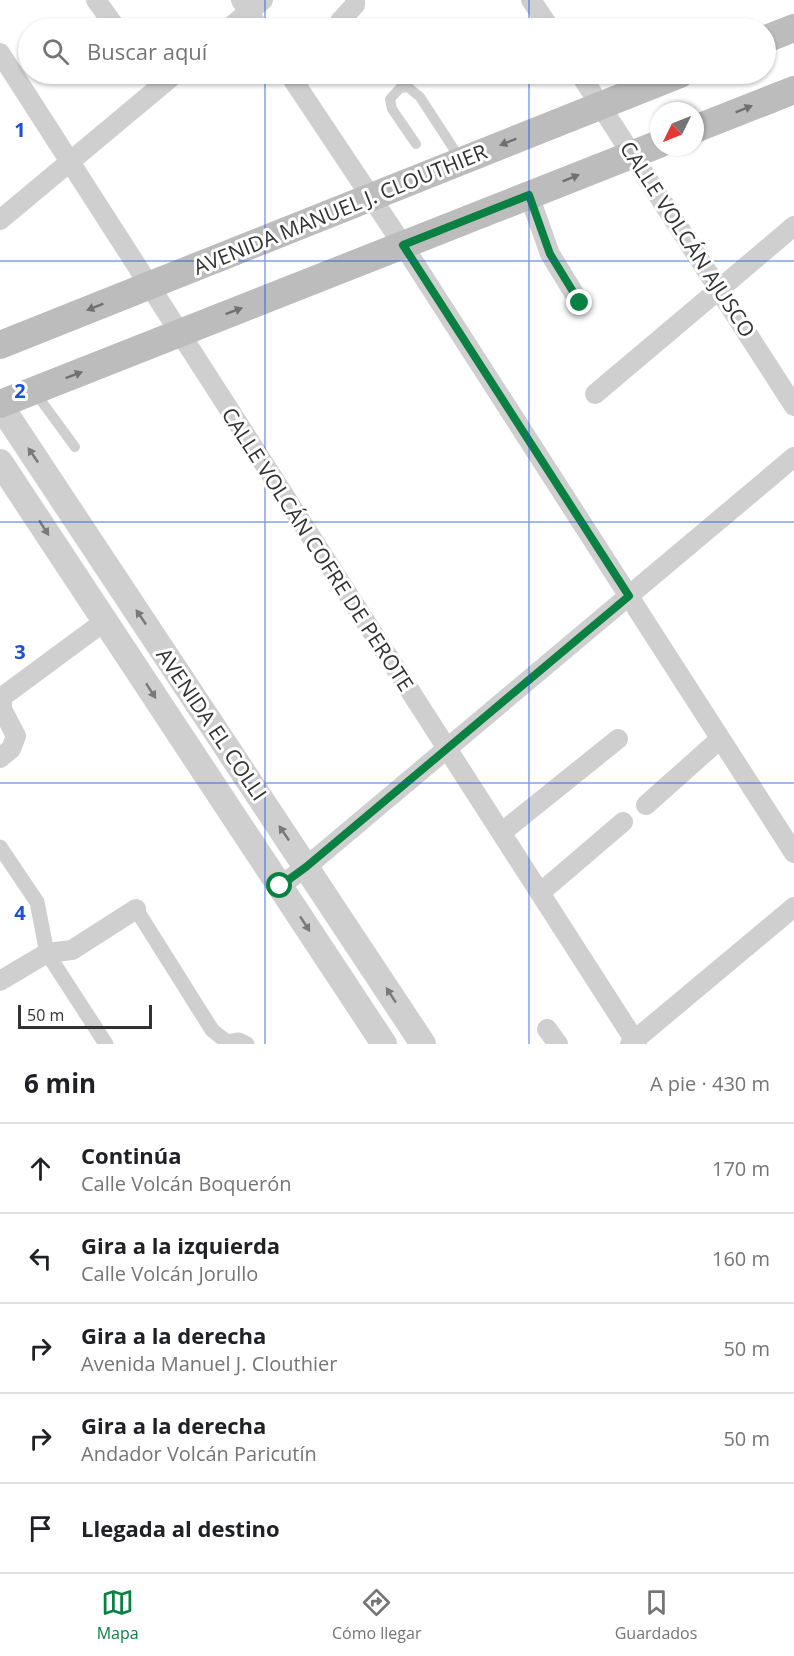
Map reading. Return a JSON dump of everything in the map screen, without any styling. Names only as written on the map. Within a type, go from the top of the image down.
[{"type":"main road","points":[[776,35],[794,28]]},
{"type":"main road","name":"AVENIDA MANUEL J. CLOUTHIER","points":[[0,345],[655,84]]},
{"type":"main road","points":[[704,125],[794,90]]},
{"type":"main road","points":[[0,404],[646,149]]},
{"type":"street","points":[[96,0],[109,18]]},
{"type":"street","points":[[343,18],[355,5],[355,0]]},
{"type":"street","points":[[531,0],[543,18]]},
{"type":"street","points":[[238,18],[251,4]]},
{"type":"street","name":"CALLE VOLCÁN COFRE DE PEROTE","points":[[0,53],[18,81]]},
{"type":"street","name":"CALLE VOLCÁN COFRE DE PEROTE","points":[[20,84],[634,1043]]},
{"type":"street","points":[[0,220],[70,162],[150,84]]},
{"type":"street","points":[[296,84],[372,197],[719,740],[794,853]]},
{"type":"street","name":"CALLE VOLCÁN AJUSCO","points":[[587,84],[601,105],[646,149],[719,288],[794,405]]},
{"type":"street","points":[[529,195],[550,254],[580,303]]},
{"type":"street","points":[[594,394],[794,226]]},
{"type":"street","name":"AVENIDA EL COLLI","points":[[0,404],[423,1044]]},
{"type":"street","points":[[280,886],[306,867],[794,457]]},
{"type":"street","name":"AVENIDA EL COLLI","points":[[0,462],[384,1044]]},
{"type":"street","points":[[0,758],[12,749],[16,736],[2,709],[1,696],[105,621]]},
{"type":"street","points":[[501,833],[618,740]]},
{"type":"street","points":[[646,806],[719,740]]},
{"type":"street","points":[[540,893],[623,822]]},
{"type":"street","points":[[0,848],[37,902],[47,953],[106,1044]]},
{"type":"street","points":[[634,1043],[794,907]]},
{"type":"street","points":[[0,981],[47,953],[72,950],[136,909],[212,1030],[227,1042],[239,1040],[247,1044]]},
{"type":"lane","points":[[416,144],[392,109],[390,99],[400,88],[408,87],[420,97],[461,160]]},
{"type":"lane","points":[[34,391],[75,447]]},
{"type":"route","points":[[280,886],[306,867],[629,596],[403,245],[529,195],[550,254],[580,303]]}]
